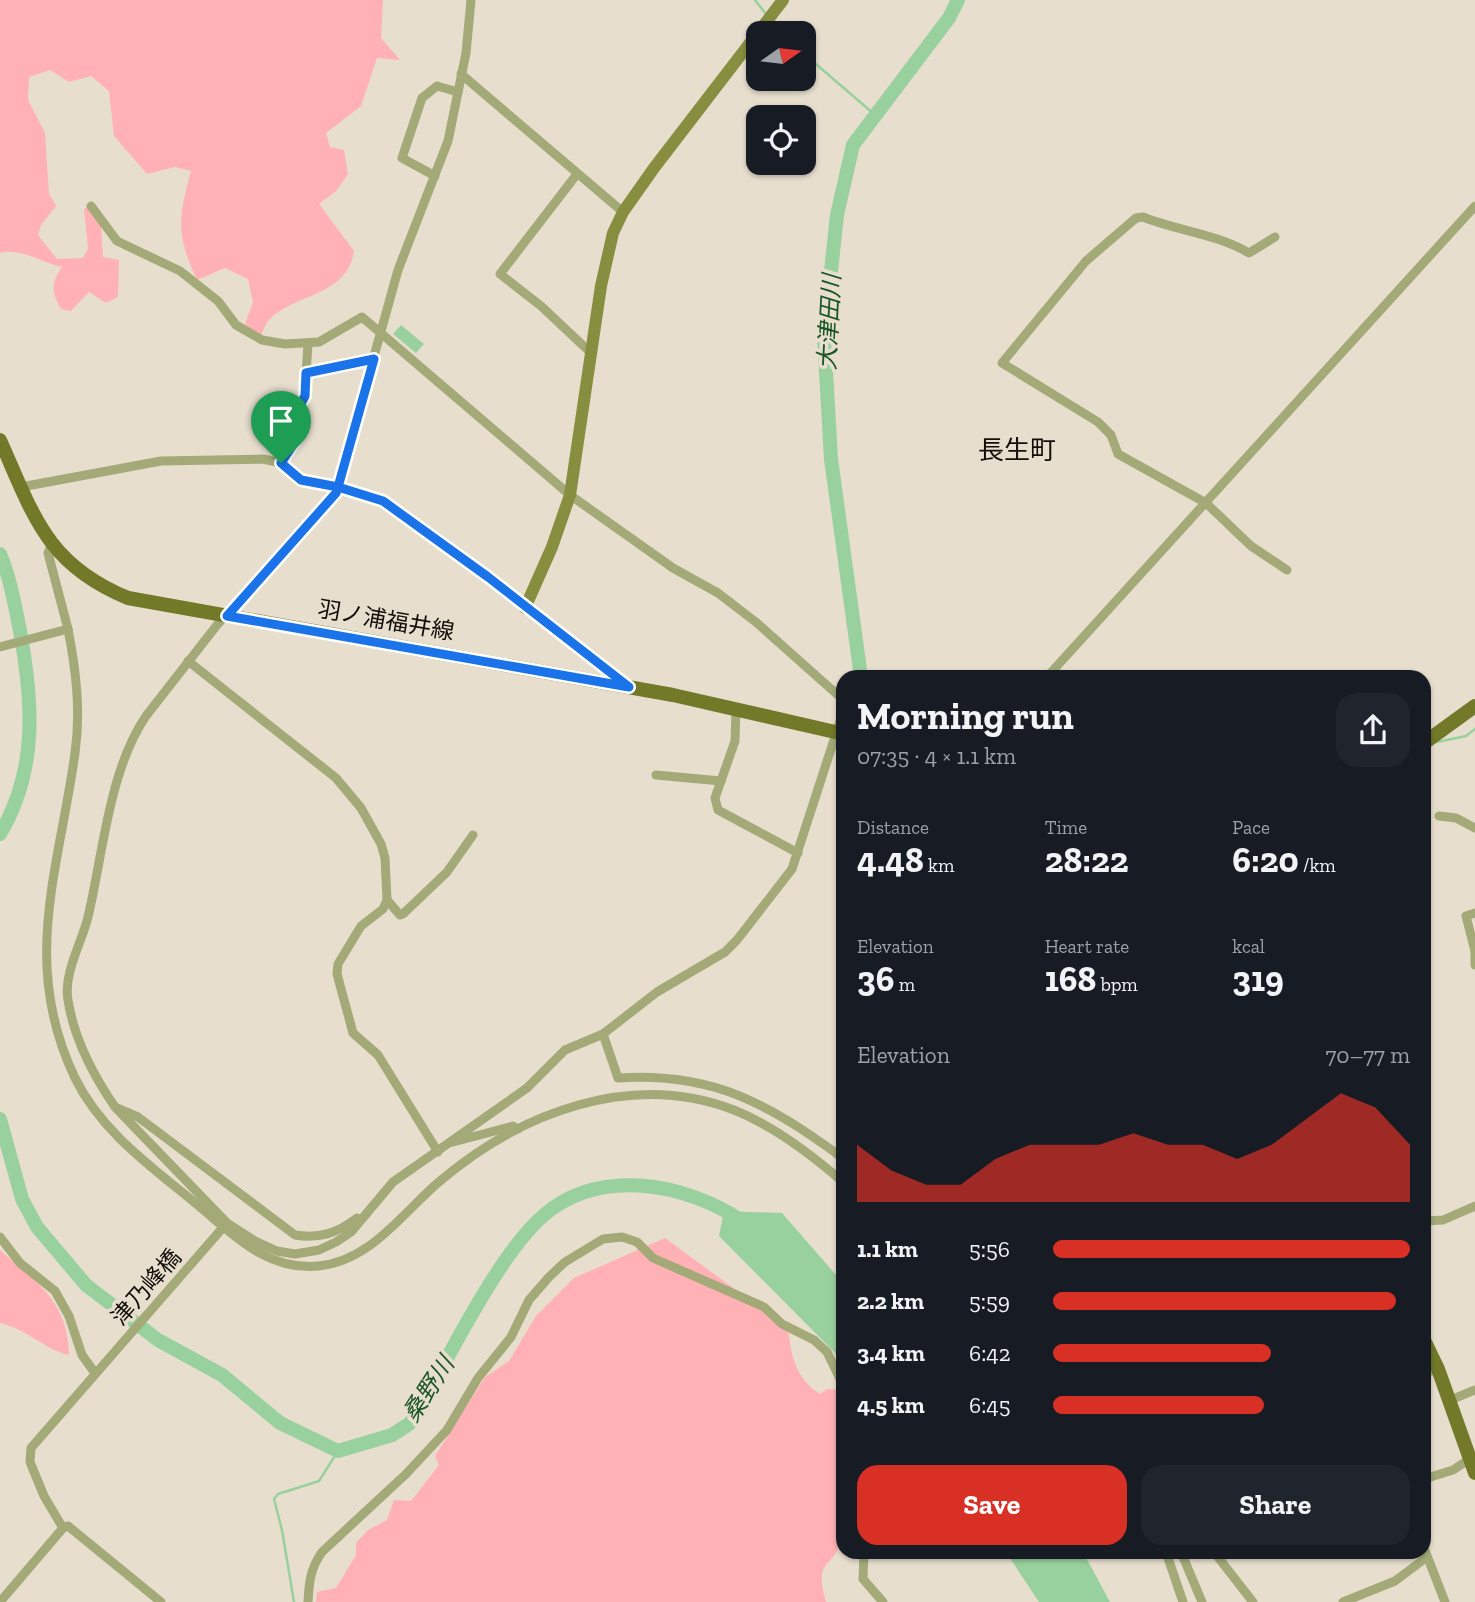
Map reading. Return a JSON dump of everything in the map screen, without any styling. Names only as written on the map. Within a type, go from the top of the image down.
[{"type":"main road","name":"羽ノ浦福井線","points":[[0,440],[51,546],[81,575],[128,598],[629,687],[836,732]]},
{"type":"main road","points":[[1431,738],[1475,706]]},
{"type":"main road","points":[[1432,1371],[1448,1401],[1472,1467]]},
{"type":"street","points":[[471,0],[448,141],[398,270],[338,487],[188,661],[146,716],[129,748],[119,776],[88,920],[67,990],[77,1035],[102,1087],[115,1107],[223,1228],[276,1251],[295,1254],[319,1251],[351,1232],[394,1182],[527,1088],[565,1049],[603,1034],[657,992],[731,946],[792,869],[836,744]]},
{"type":"street","points":[[525,608],[552,547],[570,495],[601,286],[613,233],[623,212],[783,0]]},
{"type":"street","points":[[461,74],[623,212]]},
{"type":"street","points":[[435,176],[402,158],[422,98],[437,86],[458,92]]},
{"type":"street","points":[[577,174],[500,274],[541,306],[591,354]]},
{"type":"street","points":[[91,206],[117,241],[180,271],[218,301],[236,325],[262,340],[309,344],[331,337],[362,317],[570,495],[673,568],[718,593],[748,615],[836,693]]},
{"type":"street","points":[[1053,670],[1475,206]]},
{"type":"street","points":[[1275,237],[1249,253],[1219,238],[1206,238],[1143,217],[1136,218],[1086,261],[1002,363],[1098,422],[1111,435],[1118,454],[1206,503],[1251,546],[1287,570]]},
{"type":"street","points":[[281,463],[298,437],[292,420],[305,396],[309,344]]},
{"type":"street","points":[[306,373],[374,359]]},
{"type":"street","points":[[21,486],[161,461],[263,458],[281,463],[301,480],[338,487],[383,501],[488,577],[629,687]]},
{"type":"street","points":[[51,546],[48,553],[66,630],[78,712],[76,751],[48,917],[46,979],[52,1013],[76,1081],[96,1113],[124,1144],[242,1245],[268,1258],[297,1266],[340,1263],[380,1239],[466,1160],[518,1129],[578,1103],[608,1098],[652,1094],[700,1100],[736,1111],[769,1128],[836,1177]]},
{"type":"street","points":[[0,647],[66,630]]},
{"type":"street","points":[[188,661],[336,778],[352,795],[381,844],[385,858],[387,901],[383,909],[361,926],[338,964],[337,974],[353,1033],[377,1055],[438,1152]]},
{"type":"street","points":[[736,709],[735,741],[715,798],[718,810],[798,853]]},
{"type":"street","points":[[656,775],[721,780]]},
{"type":"street","points":[[1439,816],[1456,818],[1475,828]]},
{"type":"street","points":[[387,901],[400,915],[403,914],[447,872],[473,835]]},
{"type":"street","points":[[1475,913],[1466,916],[1475,951],[1475,965]]},
{"type":"street","points":[[603,1034],[618,1078],[671,1077],[735,1092],[787,1118],[836,1153]]},
{"type":"street","points":[[115,1107],[138,1117],[295,1235],[319,1237],[336,1232],[364,1214]]},
{"type":"street","points":[[452,1141],[457,1143],[513,1126],[518,1129]]},
{"type":"street","points":[[1431,1221],[1443,1220],[1475,1206]]},
{"type":"street","name":"津乃峰橋","points":[[63,1528],[44,1496],[28,1454],[223,1228]]},
{"type":"street","points":[[0,1237],[20,1263],[55,1291],[69,1316],[82,1355],[98,1370]]},
{"type":"street","points":[[308,1602],[313,1564],[321,1552],[406,1474],[447,1430],[478,1378],[511,1337],[529,1300],[549,1277],[565,1262],[603,1239],[622,1237],[637,1242],[653,1258],[688,1272],[716,1289],[764,1307],[782,1324],[814,1340],[827,1352],[836,1371]]},
{"type":"street","points":[[1448,1401],[1475,1390]]},
{"type":"street","points":[[1431,1477],[1472,1467]]},
{"type":"street","points":[[0,1602],[63,1528],[68,1526],[161,1602]]},
{"type":"street","points":[[864,1559],[863,1579],[883,1602]]},
{"type":"street","points":[[1168,1559],[1183,1602]]},
{"type":"street","points":[[1184,1559],[1202,1602]]},
{"type":"street","points":[[1219,1559],[1253,1602]]},
{"type":"street","points":[[1343,1602],[1395,1581],[1419,1559]]},
{"type":"street","points":[[1429,1559],[1445,1602]]},
{"type":"shaded area","points":[[0,0],[383,0],[381,38],[400,60],[377,58],[361,106],[326,133],[330,147],[344,150],[348,174],[336,191],[319,204],[354,251],[350,265],[342,277],[320,292],[282,310],[269,320],[260,337],[245,324],[253,302],[248,279],[225,268],[197,280],[190,264],[181,226],[191,171],[175,167],[147,174],[114,136],[109,91],[91,76],[69,82],[50,70],[29,77],[28,100],[45,133],[49,194],[56,206],[41,225],[38,235],[57,259],[83,258],[88,248],[84,209],[88,206],[101,225],[103,257],[119,260],[118,297],[106,303],[89,292],[71,311],[61,309],[55,298],[54,288],[62,267],[15,252],[0,253]]},
{"type":"shaded area","points":[[401,325],[424,344],[416,353],[393,334]]},
{"type":"shaded area","points":[[724,1211],[782,1213],[836,1275],[836,1354],[719,1236]]},
{"type":"shaded area","points":[[665,1238],[788,1328],[796,1365],[812,1388],[820,1394],[827,1389],[836,1390],[836,1552],[823,1571],[826,1602],[316,1602],[317,1592],[336,1588],[356,1555],[356,1543],[368,1530],[387,1520],[394,1500],[411,1501],[439,1465],[435,1456],[485,1377],[509,1361],[536,1316],[574,1278]]},
{"type":"shaded area","points":[[0,1250],[38,1283],[56,1307],[63,1320],[69,1355],[0,1323]]},
{"type":"shaded area","points":[[1011,1559],[1087,1559],[1110,1602],[1039,1602]]},
{"type":"waterway","points":[[755,0],[766,14]]},
{"type":"waterway","name":"大津田川","points":[[860,670],[831,459],[824,337],[837,215],[853,145],[949,18],[958,0]]},
{"type":"waterway","points":[[816,64],[874,114]]},
{"type":"waterway","name":"桑野川","points":[[0,554],[20,631],[29,710],[29,735],[21,785],[0,834]]},
{"type":"waterway","points":[[1437,742],[1466,736],[1475,729]]},
{"type":"waterway","name":"桑野川","points":[[0,1119],[22,1199],[37,1227],[86,1285],[158,1340],[222,1375],[280,1423],[338,1451],[392,1435],[409,1424],[427,1398],[470,1317],[505,1260],[544,1215],[566,1200],[591,1190],[643,1186],[695,1197],[742,1221]]},
{"type":"waterway","points":[[294,1602],[274,1499],[278,1494],[319,1481],[338,1451]]},
{"type":"district","name":"長生町","points":[[1017,450]]},
{"type":"route","points":[[281,463],[298,437],[292,420],[305,396],[306,373],[374,359],[338,487],[383,501],[488,577],[629,687],[227,616],[336,493],[338,487],[316,485],[301,480],[281,463]]}]
